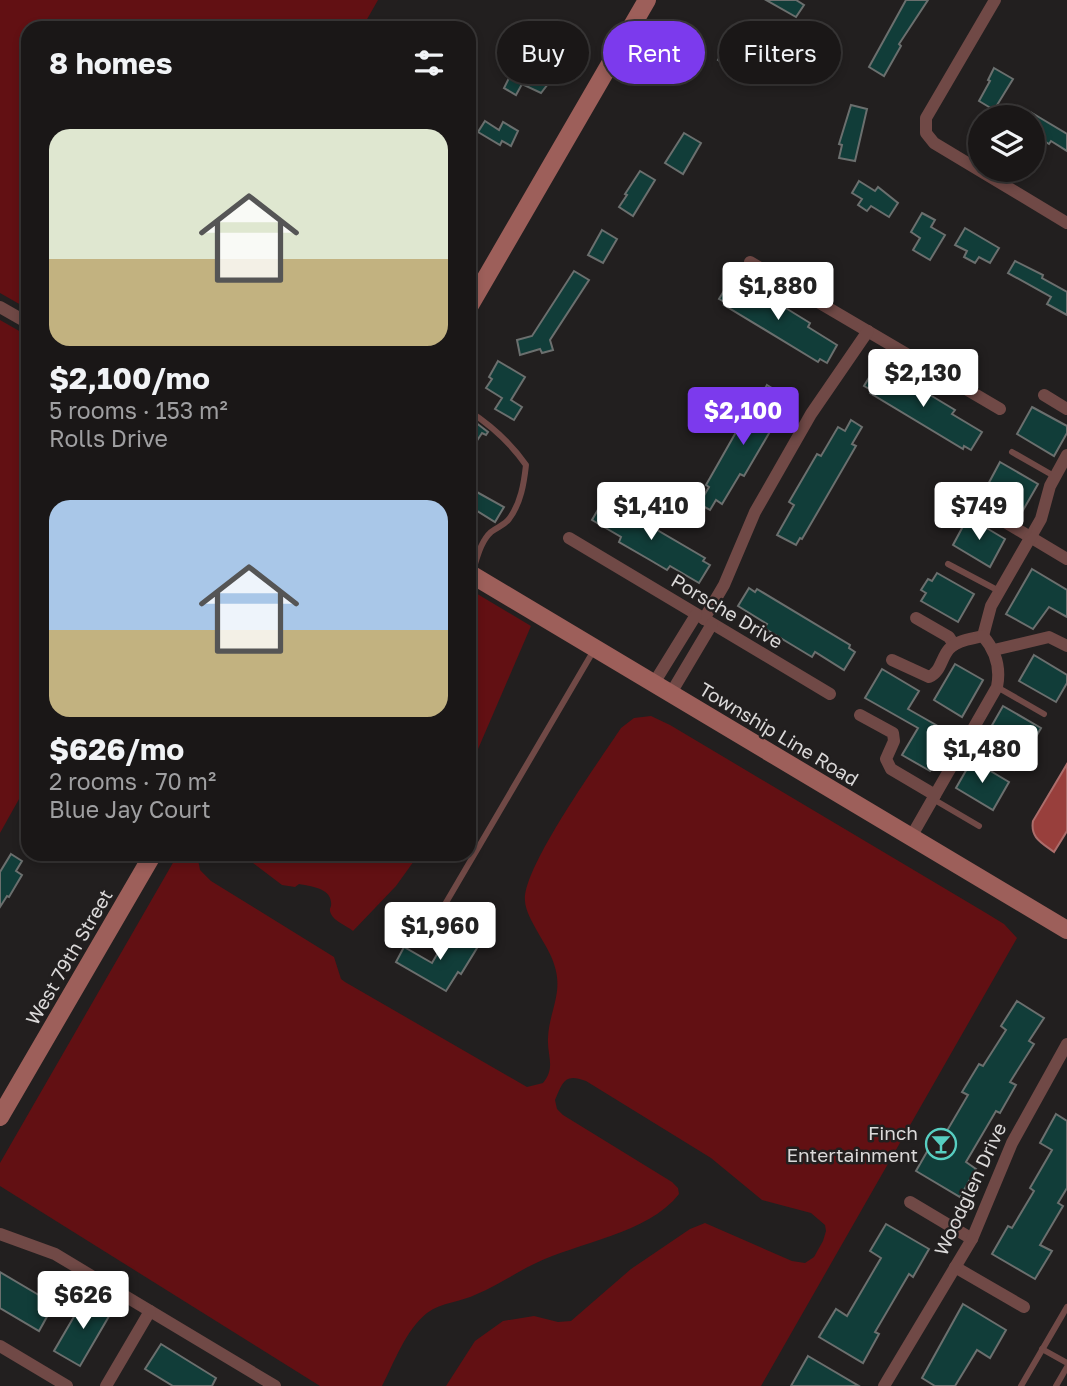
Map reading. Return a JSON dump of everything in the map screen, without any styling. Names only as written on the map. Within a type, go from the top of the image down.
[{"type":"main road","points":[[476,295],[647,0]]},
{"type":"main road","name":"Township Line Road","points":[[476,578],[1067,930]]},
{"type":"main road","name":"West 79th Street","points":[[0,1117],[149,861]]},
{"type":"street","points":[[995,0],[926,118],[926,133],[934,143],[1067,223]]},
{"type":"street","points":[[750,262],[1000,409]]},
{"type":"street","points":[[0,307],[21,319]]},
{"type":"street","points":[[671,693],[704,619],[724,584],[755,512],[811,414],[868,331]]},
{"type":"street","points":[[1044,395],[1067,409]]},
{"type":"street","points":[[911,837],[997,687],[998,671],[994,650],[983,636],[987,616],[1041,519],[1054,476],[1067,454]]},
{"type":"street","points":[[980,508],[1067,559]]},
{"type":"street","name":"Porsche Drive","points":[[569,538],[830,694]]},
{"type":"street","points":[[916,618],[948,637],[954,645]]},
{"type":"street","points":[[654,683],[704,619]]},
{"type":"street","points":[[892,660],[929,677],[935,674],[954,645],[983,636]]},
{"type":"street","points":[[994,650],[1049,637],[1067,646]]},
{"type":"street","points":[[860,715],[893,733],[894,741],[886,759],[888,766],[934,797]]},
{"type":"street","name":"Woodglen Drive","points":[[884,1386],[972,1239],[1012,1143],[1067,1044]]},
{"type":"street","points":[[909,1202],[972,1239]]},
{"type":"street","points":[[0,1234],[55,1254],[275,1386]]},
{"type":"street","points":[[955,1267],[1024,1307]]},
{"type":"street","points":[[106,1386],[150,1311]]},
{"type":"street","points":[[0,1346],[67,1386]]},
{"type":"lane","points":[[476,416],[504,438],[526,465],[524,485],[517,507],[508,521],[490,533],[476,558]]},
{"type":"lane","points":[[1012,453],[1054,476]]},
{"type":"lane","points":[[948,564],[999,591]]},
{"type":"lane","points":[[476,851],[595,648]]},
{"type":"lane","points":[[997,687],[1044,714]]},
{"type":"lane","points":[[966,741],[1013,768]]},
{"type":"lane","points":[[934,797],[979,826]]},
{"type":"lane","points":[[432,917],[444,906],[470,861]]},
{"type":"lane","points":[[1021,1386],[1067,1307]]},
{"type":"lane","points":[[1042,1349],[1067,1365],[1056,1386]]},
{"type":"shaded area","points":[[0,0],[378,0],[366,21],[21,21],[21,305],[0,293]]},
{"type":"shaded area","points":[[0,320],[21,332],[21,796],[0,833]]},
{"type":"shaded area","points":[[476,593],[531,626],[476,754]]},
{"type":"shaded area","points":[[651,716],[670,725],[1004,924],[1017,938],[761,1386],[446,1386],[475,1341],[503,1321],[534,1316],[558,1322],[571,1321],[631,1269],[690,1229],[705,1223],[792,1261],[805,1263],[814,1257],[823,1241],[825,1225],[811,1213],[762,1200],[711,1158],[579,1079],[565,1081],[555,1100],[557,1109],[672,1182],[678,1188],[679,1194],[666,1208],[631,1228],[552,1256],[471,1297],[427,1313],[407,1337],[382,1386],[320,1386],[0,1186],[0,1163],[174,861],[198,861],[200,870],[211,881],[334,957],[341,979],[345,982],[527,1087],[543,1083],[550,1066],[548,1038],[557,993],[557,974],[526,908],[527,885],[564,814],[621,728],[634,718]]},
{"type":"shaded area","points":[[1067,764],[1067,831],[1054,852],[1035,836],[1033,821]]},
{"type":"shaded area","points":[[250,861],[414,861],[396,886],[353,931],[333,917],[330,897],[323,891],[299,884],[295,887],[282,885]]},
{"type":"building","points":[[766,0],[796,0],[804,5],[796,17]]},
{"type":"building","points":[[906,0],[928,0],[899,44],[901,46],[884,76],[869,67]]},
{"type":"building","points":[[994,68],[1013,79],[997,105],[986,105],[979,101],[990,81],[988,80]]},
{"type":"building","points":[[506,84],[522,84],[516,95],[504,88]]},
{"type":"building","points":[[522,84],[548,84],[541,93]]},
{"type":"building","points":[[851,105],[867,109],[855,161],[839,158],[842,145],[839,144]]},
{"type":"building","points":[[485,121],[499,130],[503,122],[518,131],[511,146],[502,141],[500,145],[478,132]]},
{"type":"building","points":[[1045,121],[1067,134],[1067,151],[1051,141],[1049,144],[1045,142]]},
{"type":"building","points":[[684,133],[701,143],[683,174],[665,163]]},
{"type":"building","points":[[640,171],[655,180],[633,216],[619,207]]},
{"type":"building","points":[[859,181],[875,191],[878,187],[898,203],[889,217],[871,206],[867,211],[858,205],[862,199],[852,193]]},
{"type":"building","points":[[922,213],[935,220],[931,227],[945,235],[930,260],[913,250],[920,238],[911,232]]},
{"type":"building","points":[[965,228],[999,248],[990,263],[979,257],[975,263],[964,257],[967,251],[955,245]]},
{"type":"building","points":[[602,230],[617,239],[603,263],[588,255]]},
{"type":"building","points":[[1015,261],[1043,275],[1042,278],[1067,292],[1067,315],[1047,304],[1051,297],[1008,273]]},
{"type":"building","points":[[574,271],[589,280],[550,340],[553,350],[542,353],[540,349],[520,355],[517,340],[532,336]]},
{"type":"building","points":[[730,281],[760,298],[763,294],[810,323],[808,327],[837,345],[827,363],[820,359],[818,362],[724,305],[726,303],[719,299]]},
{"type":"building","points":[[498,361],[525,377],[511,400],[522,407],[514,420],[495,409],[502,398],[486,388]]},
{"type":"building","points":[[875,368],[904,386],[907,381],[955,410],[952,414],[982,432],[971,450],[964,446],[963,449],[870,393],[871,390],[864,386]]},
{"type":"building","points":[[767,385],[785,396],[767,425],[772,428],[744,476],[740,474],[722,504],[716,500],[710,510],[699,504],[709,487],[706,485],[760,390],[763,392]]},
{"type":"building","points":[[1032,407],[1067,426],[1067,433],[1054,456],[1017,434]]},
{"type":"building","points":[[851,420],[862,427],[852,444],[856,446],[802,539],[800,538],[796,545],[777,535],[794,505],[789,502],[817,454],[821,456],[838,427],[845,431]]},
{"type":"building","points":[[476,423],[488,432],[486,435],[482,433],[476,442]]},
{"type":"building","points":[[1000,462],[1038,484],[1022,512],[985,490]]},
{"type":"building","points":[[476,492],[504,507],[495,522],[477,511]]},
{"type":"building","points":[[603,501],[610,505],[611,503],[705,558],[703,561],[710,565],[699,583],[670,566],[667,570],[619,542],[621,537],[592,520]]},
{"type":"building","points":[[968,517],[1005,539],[990,567],[953,545]]},
{"type":"building","points":[[1032,569],[1067,590],[1067,617],[1049,607],[1033,629],[1006,614]]},
{"type":"building","points":[[937,573],[974,594],[958,622],[921,601],[926,593],[921,590],[928,579],[932,581]]},
{"type":"building","points":[[749,588],[755,592],[757,589],[850,645],[849,648],[855,652],[844,670],[815,652],[812,657],[764,628],[767,624],[738,606]]},
{"type":"building","points":[[1034,655],[1067,675],[1067,683],[1056,702],[1019,681]]},
{"type":"building","points":[[955,664],[983,680],[962,717],[934,700]]},
{"type":"building","points":[[882,669],[919,691],[908,709],[952,734],[930,771],[902,755],[918,728],[865,698]]},
{"type":"building","points":[[1003,706],[1041,728],[1025,756],[987,734]]},
{"type":"building","points":[[972,760],[1009,782],[993,810],[956,788]]},
{"type":"building","points":[[11,854],[22,861],[16,871],[22,875],[0,907],[0,872]]},
{"type":"building","points":[[450,932],[477,948],[461,974],[458,972],[446,991],[396,962],[404,947],[432,963]]},
{"type":"building","points":[[1017,1001],[1044,1018],[1029,1041],[1034,1044],[1010,1082],[1016,1085],[1000,1113],[996,1111],[966,1162],[976,1169],[960,1197],[916,1171],[932,1143],[938,1146],[968,1095],[962,1092],[979,1064],[983,1066],[1006,1030],[1001,1026]]},
{"type":"building","points":[[1056,1114],[1067,1121],[1067,1188],[1058,1203],[1063,1206],[1040,1245],[1052,1251],[1035,1279],[992,1254],[1008,1226],[1012,1228],[1034,1191],[1030,1188],[1052,1150],[1040,1143]]},
{"type":"building","points":[[886,1224],[929,1249],[913,1277],[909,1274],[875,1332],[879,1334],[863,1363],[819,1337],[836,1309],[847,1316],[881,1258],[870,1251]]},
{"type":"building","points":[[0,1272],[54,1304],[39,1331],[0,1308]]},
{"type":"building","points":[[86,1296],[112,1311],[80,1366],[54,1351]]},
{"type":"building","points":[[963,1304],[1006,1330],[990,1358],[977,1350],[955,1386],[935,1386],[922,1378]]},
{"type":"building","points":[[161,1344],[216,1378],[212,1386],[173,1386],[145,1369]]},
{"type":"building","points":[[808,1356],[859,1386],[791,1386]]},
{"type":"place","name":"Finch Entertainment","points":[[941,1144]]}]
